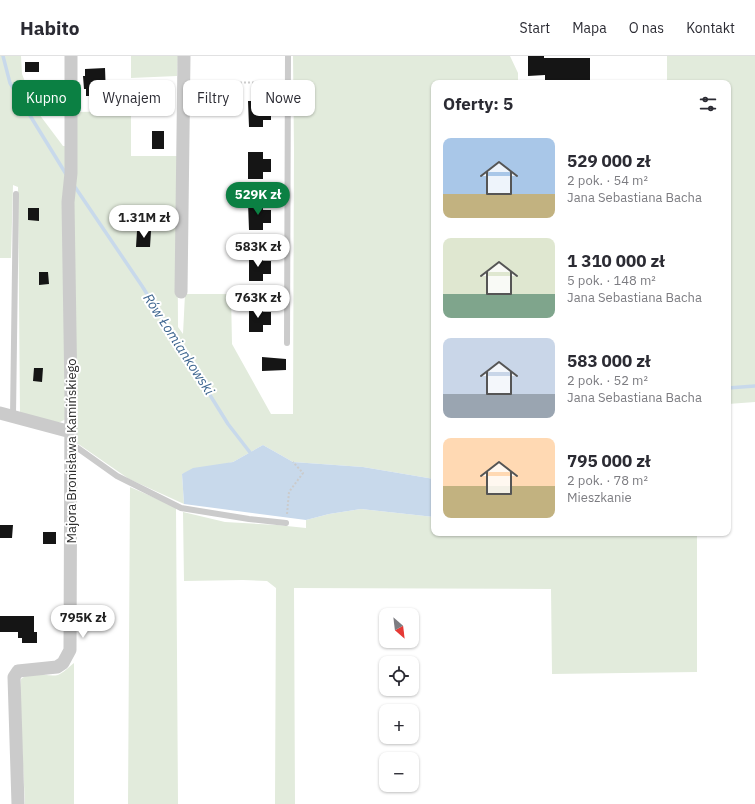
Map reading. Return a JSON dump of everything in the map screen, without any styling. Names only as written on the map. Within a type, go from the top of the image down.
[{"type":"street","name":"Majora Bronisława Kamińskiego","points":[[18,804],[14,677],[18,671],[57,667],[64,664],[70,650],[71,361],[68,202],[71,172],[71,56]]},
{"type":"street","points":[[181,292],[184,56]]},
{"type":"street","points":[[0,413],[13,416],[70,438]]},
{"type":"lane","points":[[288,56],[288,80]]},
{"type":"lane","points":[[288,116],[288,343]]},
{"type":"lane","points":[[13,416],[16,194]]},
{"type":"lane","points":[[70,438],[117,476],[181,508],[249,520],[286,523]]},
{"type":"path","points":[[286,523],[289,492],[303,474],[293,462]]},
{"type":"green space","points":[[0,56],[21,56],[22,74],[24,80],[12,80],[12,116],[40,116],[63,146],[68,146],[66,419],[56,424],[20,414],[18,187],[13,185],[11,258],[0,258]]},
{"type":"green space","points":[[131,56],[178,56],[177,76],[131,78]]},
{"type":"green space","points":[[293,56],[510,56],[518,73],[518,80],[431,80],[431,478],[363,467],[293,462],[263,445],[233,462],[182,474],[184,504],[129,479],[74,441],[74,173],[76,116],[81,116],[81,112],[89,112],[89,116],[131,116],[131,156],[177,156],[178,327],[183,334],[185,294],[231,294],[232,344],[271,414],[293,414],[294,116],[315,116],[315,80],[293,80]]},
{"type":"green space","points":[[667,56],[755,56],[755,402],[731,404],[731,80],[667,80]]},
{"type":"green space","points":[[130,487],[176,507],[178,804],[128,804]]},
{"type":"green space","points":[[361,509],[431,517],[431,536],[697,536],[697,672],[552,674],[551,589],[294,588],[295,804],[275,804],[276,588],[267,581],[184,581],[183,512],[225,522],[306,528],[306,520],[329,514]]},
{"type":"green space","points":[[74,663],[74,804],[25,804],[22,746],[18,718],[21,679],[31,674],[58,675]]},
{"type":"water","points":[[263,445],[293,462],[363,467],[431,478],[431,517],[361,509],[329,514],[306,520],[184,504],[182,474],[193,468],[233,462]]},
{"type":"building","points":[[528,56],[544,56],[544,58],[590,58],[590,80],[545,80],[545,75],[528,76]]},
{"type":"building","points":[[25,62],[39,62],[39,72],[25,72]]},
{"type":"building","points":[[105,68],[105,80],[89,80],[89,96],[86,96],[86,89],[84,89],[83,76],[85,76],[85,69]]},
{"type":"building","points":[[248,101],[251,101],[251,116],[271,116],[271,120],[263,120],[263,127],[249,127]]},
{"type":"building","points":[[152,131],[164,131],[164,149],[152,149]]},
{"type":"building","points":[[248,152],[263,152],[263,159],[271,159],[271,172],[263,172],[263,179],[248,179]]},
{"type":"building","points":[[248,203],[263,203],[263,210],[271,210],[271,223],[263,223],[263,230],[249,230]]},
{"type":"building","points":[[28,208],[39,208],[39,221],[28,220]]},
{"type":"building","points":[[137,231],[151,231],[150,247],[136,247]]},
{"type":"building","points":[[249,254],[263,254],[263,261],[271,261],[271,274],[263,274],[263,281],[249,281]]},
{"type":"building","points":[[39,272],[48,272],[49,284],[39,285]]},
{"type":"building","points":[[263,305],[263,312],[271,312],[271,325],[263,325],[263,332],[249,332],[249,306]]},
{"type":"building","points":[[262,357],[286,359],[286,370],[262,371]]},
{"type":"building","points":[[34,368],[43,368],[42,382],[33,381]]},
{"type":"building","points":[[0,525],[13,525],[12,538],[0,538]]},
{"type":"building","points":[[43,532],[56,532],[56,544],[43,544]]},
{"type":"building","points":[[0,616],[34,616],[34,632],[37,632],[37,643],[22,643],[22,638],[18,638],[18,632],[0,632]]},
{"type":"waterway","name":"Rów Łomiankowski","points":[[3,56],[10,83],[66,174]]},
{"type":"waterway","name":"Rów Łomiankowski","points":[[75,187],[142,286],[228,424],[252,455]]},
{"type":"waterway","name":"Rów Łomiankowski","points":[[731,388],[755,386]]}]
